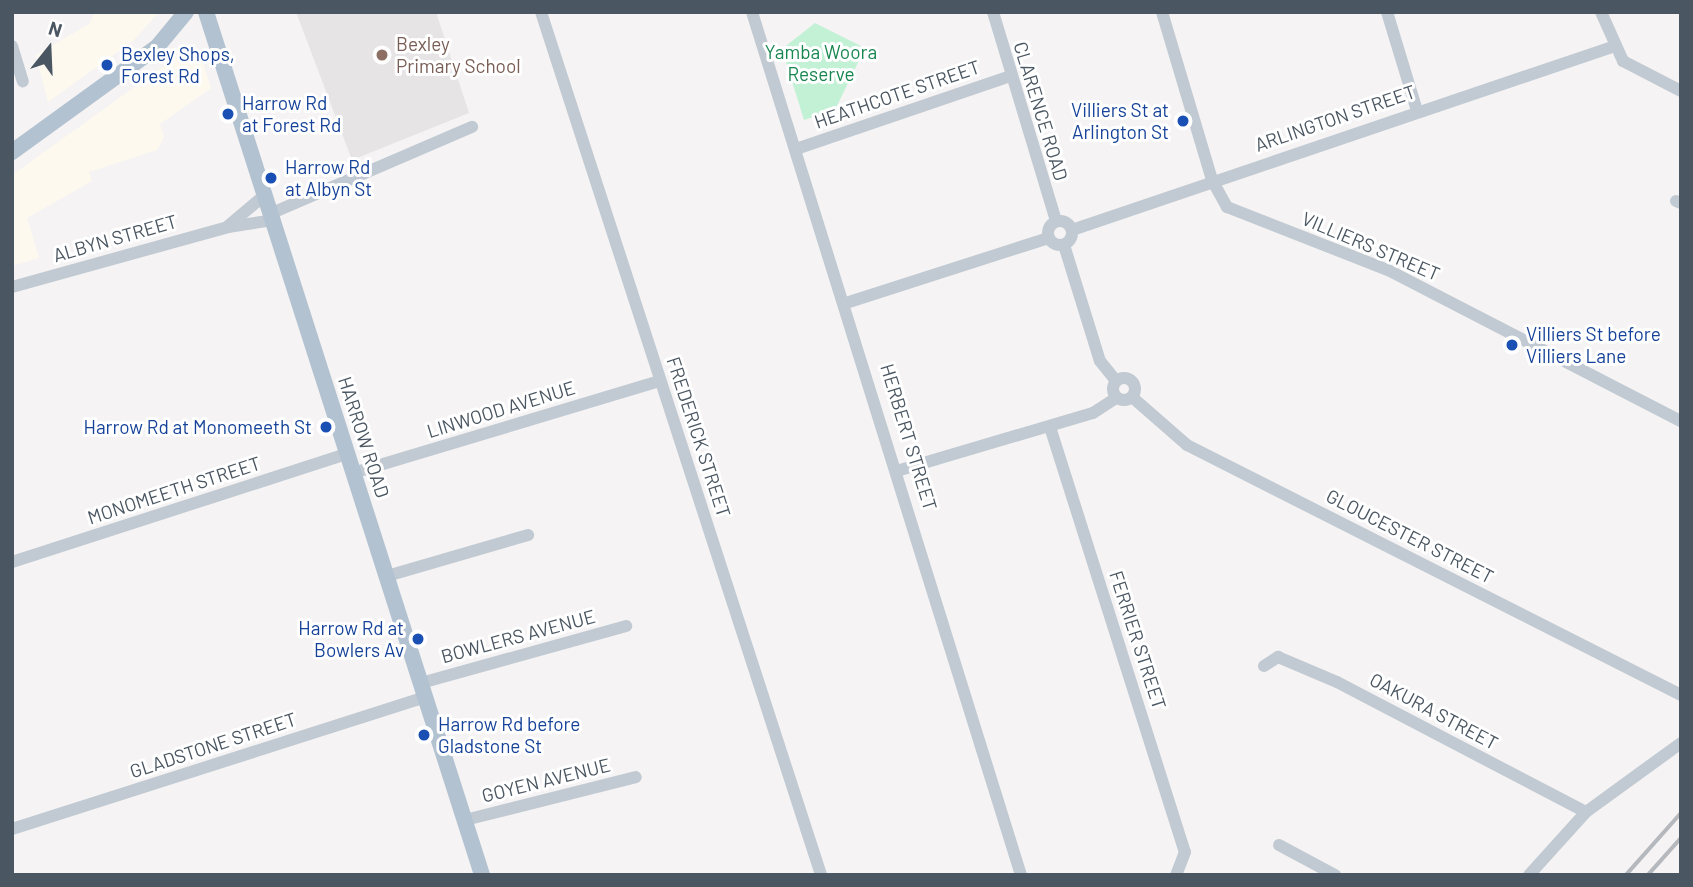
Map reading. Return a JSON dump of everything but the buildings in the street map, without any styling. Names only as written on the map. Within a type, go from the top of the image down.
[{"type":"main road","points":[[12,152],[157,47],[186,12]]},
{"type":"main road","name":"HARROW ROAD","points":[[206,12],[482,875]]},
{"type":"street","name":"FREDERICK STREET","points":[[541,12],[821,875]]},
{"type":"street","name":"HERBERT STREET","points":[[752,12],[799,148],[900,470],[1021,875]]},
{"type":"street","name":"CLARENCE ROAD","points":[[993,12],[1007,77],[1056,221]]},
{"type":"street","name":"VILLIERS STREET","points":[[1162,12],[1212,180],[1236,212],[1388,270],[1681,421]]},
{"type":"street","points":[[1387,12],[1417,111]]},
{"type":"street","points":[[1601,12],[1612,47],[1628,65],[1681,91]]},
{"type":"street","points":[[12,46],[23,81]]},
{"type":"street","name":"ARLINGTON STREET","points":[[1072,230],[1212,180],[1612,47]]},
{"type":"street","name":"HEATHCOTE STREET","points":[[799,148],[1007,77]]},
{"type":"street","name":"ALBYN STREET","points":[[12,287],[228,226],[273,217],[472,127]]},
{"type":"street","name":"ALBYN STREET","points":[[228,226],[265,194]]},
{"type":"street","points":[[900,470],[1107,408],[1116,398],[1116,381],[1100,361],[1065,245],[1072,230],[1056,221],[1048,238]]},
{"type":"street","points":[[846,303],[1048,238],[1065,245]]},
{"type":"street","name":"LINWOOD AVENUE","points":[[353,473],[660,381]]},
{"type":"street","name":"GLOUCESTER STREET","points":[[1116,381],[1132,382],[1132,397],[1187,445],[1681,695]]},
{"type":"street","points":[[1116,398],[1132,397]]},
{"type":"street","name":"FERRIER STREET","points":[[1050,427],[1180,870]]},
{"type":"street","name":"MONOMEETH STREET","points":[[12,562],[347,454]]},
{"type":"street","points":[[387,576],[528,535]]},
{"type":"street","name":"BOWLERS AVENUE","points":[[423,690],[626,626]]},
{"type":"street","name":"OAKURA STREET","points":[[1264,666],[1278,657],[1336,682],[1586,812]]},
{"type":"street","name":"GLADSTONE STREET","points":[[12,829],[423,690]]},
{"type":"street","points":[[1529,875],[1586,812],[1681,743]]},
{"type":"street","name":"GOYEN AVENUE","points":[[465,820],[636,778]]},
{"type":"street","points":[[1279,845],[1335,875]]},
{"type":"shaded area","points":[[95,12],[159,12],[134,40],[48,102],[36,55],[89,24]]},
{"type":"shaded area","name":"Bexley Primary School","points":[[296,12],[436,12],[469,113],[352,160]]},
{"type":"shaded area","points":[[189,48],[200,53],[211,88],[160,124],[164,137],[157,150],[89,172],[92,181],[27,218],[39,258],[12,266],[12,175]]},
{"type":"green space","name":"Yamba Woora Reserve","points":[[815,23],[865,48],[835,110],[804,120],[782,49]]},
{"type":"railway","points":[[1626,875],[1681,813]]},
{"type":"railway","points":[[1648,875],[1681,838]]},
{"type":"place","name":"Bexley Primary School","points":[[382,55]]},
{"type":"place","name":"Bexley Shops, Forest Rd","points":[[107,65]]},
{"type":"place","name":"Harrow Rd at Forest Rd","points":[[228,114]]},
{"type":"place","name":"Villiers St at Arlington St","points":[[1183,121]]},
{"type":"place","name":"Harrow Rd at Albyn St","points":[[271,178]]},
{"type":"place","name":"Villiers St before Villiers Lane","points":[[1512,345]]},
{"type":"place","name":"Harrow Rd at Monomeeth St","points":[[326,427]]},
{"type":"place","name":"Harrow Rd at Bowlers Av","points":[[418,639]]},
{"type":"place","name":"Harrow Rd before Gladstone St","points":[[424,735]]}]
